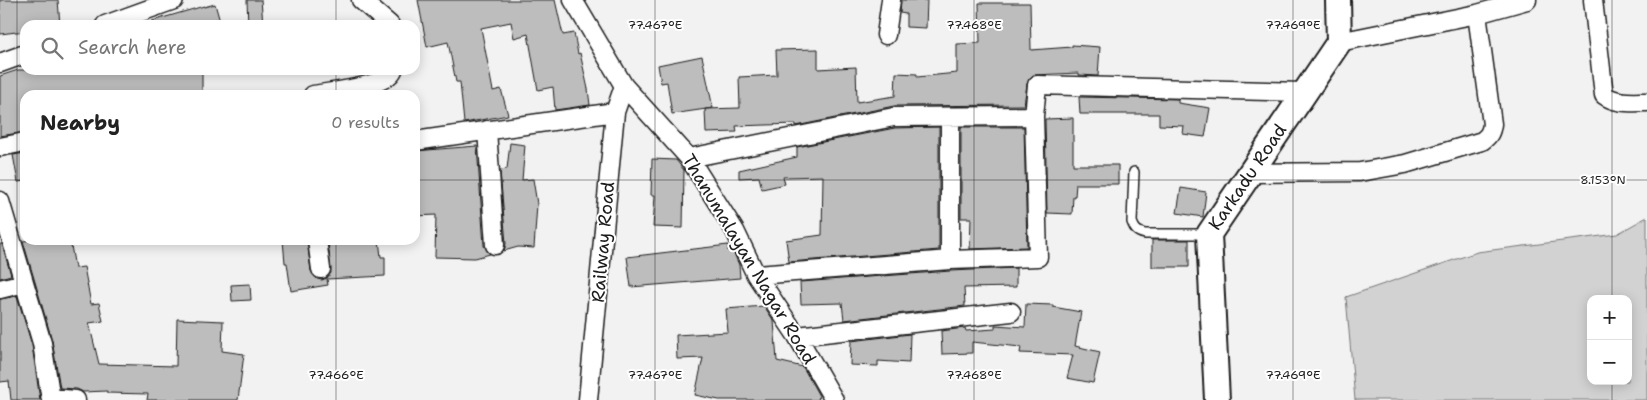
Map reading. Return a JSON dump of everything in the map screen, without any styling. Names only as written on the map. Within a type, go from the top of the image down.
[{"type":"street","points":[[360,0],[384,20]]},
{"type":"street","name":"Thanumalayan Nagar Road","points":[[573,0],[624,86],[689,158],[735,231],[756,275],[796,336],[834,400]]},
{"type":"street","points":[[886,35],[891,0]]},
{"type":"street","points":[[1338,0],[1338,42],[1477,14],[1528,0]]},
{"type":"street","points":[[1593,0],[1604,95],[1610,99],[1622,102],[1647,102]]},
{"type":"street","points":[[118,20],[167,1]]},
{"type":"street","points":[[1249,173],[1360,172],[1404,164],[1482,141],[1488,137],[1492,124],[1477,14]]},
{"type":"street","name":"Karkadu Road","points":[[1217,400],[1209,234],[1338,42]]},
{"type":"street","points":[[0,63],[20,56]]},
{"type":"street","points":[[339,90],[380,82],[390,75]]},
{"type":"street","points":[[756,275],[950,260],[1038,257],[1034,116],[1037,85],[1303,92]]},
{"type":"street","name":"Railway Road","points":[[588,400],[615,112],[624,86]]},
{"type":"street","points":[[420,140],[615,112]]},
{"type":"street","points":[[689,158],[894,117],[1034,116]]},
{"type":"street","points":[[950,117],[950,260]]},
{"type":"street","points":[[487,130],[495,246]]},
{"type":"street","points":[[0,146],[20,143]]},
{"type":"street","points":[[0,202],[42,343],[51,399],[76,400]]},
{"type":"street","points":[[318,245],[320,269]]},
{"type":"street","points":[[0,288],[24,283]]},
{"type":"street","points":[[796,336],[1011,312]]},
{"type":"lane","points":[[1134,172],[1132,222],[1134,229],[1139,233],[1145,234],[1209,234]]},
{"type":"shaded area","points":[[1647,217],[1647,400],[1355,400],[1346,297],[1477,252],[1617,234]]},
{"type":"building","points":[[0,0],[58,0],[60,20],[20,20],[20,32],[0,34]]},
{"type":"building","points":[[247,0],[261,0],[263,20],[248,20]]},
{"type":"building","points":[[418,0],[555,0],[563,35],[574,33],[588,89],[590,105],[555,110],[553,87],[538,90],[528,34],[514,38],[511,22],[481,28],[493,91],[501,89],[508,115],[464,123],[460,82],[456,82],[448,42],[427,47]]},
{"type":"building","points":[[901,0],[927,0],[926,28],[906,27],[906,14],[900,13]]},
{"type":"building","points":[[979,3],[1030,3],[1031,50],[1072,47],[1072,45],[1100,47],[1098,76],[1079,75],[1079,73],[1033,75],[1027,84],[1024,105],[894,106],[796,126],[796,124],[736,126],[737,132],[706,133],[705,109],[740,108],[739,77],[777,75],[776,50],[818,49],[818,69],[856,67],[857,102],[895,96],[896,73],[917,74],[917,77],[957,73],[957,44],[980,43]]},
{"type":"building","points":[[215,4],[220,20],[155,20],[204,6]]},
{"type":"building","points":[[702,56],[713,108],[672,114],[667,82],[661,83],[658,65]]},
{"type":"building","points":[[18,70],[20,70],[20,75],[202,75],[202,90],[20,90],[20,133],[0,136],[0,76]]},
{"type":"building","points":[[1079,97],[1178,99],[1178,103],[1210,108],[1205,137],[1183,134],[1184,126],[1159,125],[1159,114],[1080,114]]},
{"type":"building","points":[[1073,118],[1073,165],[1118,165],[1118,184],[1076,184],[1072,214],[1047,213],[1045,119]]},
{"type":"building","points":[[939,127],[939,250],[789,262],[786,240],[822,235],[823,176],[783,177],[785,184],[762,189],[759,177],[739,178],[739,170],[797,157],[797,147],[895,128]]},
{"type":"building","points":[[961,127],[1024,127],[1027,247],[970,249],[971,218],[961,218]]},
{"type":"building","points":[[510,143],[525,145],[522,180],[533,179],[537,204],[534,248],[518,247],[504,251],[506,244],[500,170],[507,169]]},
{"type":"building","points":[[477,146],[484,246],[490,254],[475,258],[435,257],[436,215],[420,216],[420,151]]},
{"type":"building","points":[[20,154],[20,182],[18,182],[13,155]]},
{"type":"building","points":[[652,159],[676,160],[684,170],[683,228],[653,227],[655,195],[651,195]]},
{"type":"building","points":[[1181,188],[1206,192],[1203,217],[1177,213]]},
{"type":"building","points":[[1152,240],[1189,240],[1189,267],[1152,267]]},
{"type":"building","points":[[0,244],[2,244],[11,275],[0,278]]},
{"type":"building","points":[[24,245],[71,245],[75,268],[84,267],[91,304],[99,303],[103,321],[89,323],[99,364],[176,366],[177,319],[223,321],[222,351],[244,354],[238,400],[147,400],[148,394],[107,393],[107,391],[83,392],[77,389],[60,388],[52,340]]},
{"type":"building","points":[[283,245],[308,245],[311,271],[317,279],[322,280],[331,273],[328,245],[380,245],[381,257],[385,257],[385,276],[327,279],[328,285],[291,291],[287,263],[285,263]]},
{"type":"building","points":[[728,245],[728,251],[733,251],[739,265],[740,278],[631,287],[627,257]]},
{"type":"building","points":[[1016,268],[1016,287],[964,288],[965,306],[844,320],[842,303],[801,304],[800,282]]},
{"type":"building","points":[[250,284],[251,300],[232,301],[231,285]]},
{"type":"building","points":[[17,296],[32,345],[40,400],[11,400],[9,381],[0,382],[0,299]]},
{"type":"building","points":[[1026,304],[1053,305],[1053,307],[1081,312],[1075,346],[1100,352],[1093,383],[1067,378],[1073,355],[1020,353],[1021,347],[972,342],[972,353],[942,354],[941,331],[965,328],[966,331],[995,329],[995,325],[1025,327]]},
{"type":"building","points":[[764,306],[774,321],[777,361],[803,367],[819,396],[818,400],[719,400],[695,395],[703,358],[677,359],[676,335],[728,332],[726,309]]},
{"type":"building","points":[[910,334],[909,363],[878,361],[878,366],[850,365],[851,341]]}]
